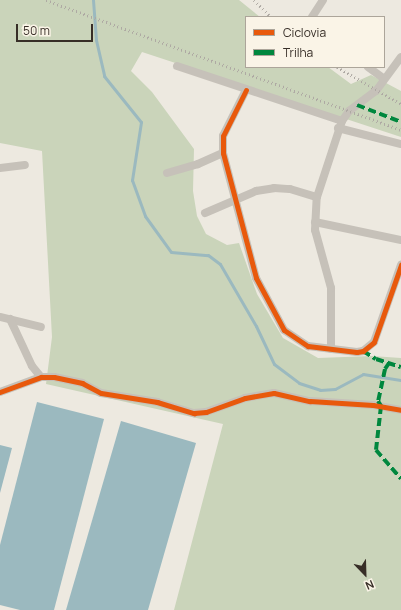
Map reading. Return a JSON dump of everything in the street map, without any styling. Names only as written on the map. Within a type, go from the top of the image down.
[{"type":"street","points":[[313,16],[323,0]]},
{"type":"street","points":[[331,349],[331,288],[317,241],[315,222],[317,197],[340,125],[349,111],[376,91],[383,78],[401,58]]},
{"type":"street","points":[[176,66],[340,125],[401,144]]},
{"type":"street","points":[[369,68],[383,78]]},
{"type":"street","points":[[246,90],[223,136],[223,153],[234,200],[256,278],[277,321],[292,338],[308,346],[357,352],[374,342],[401,265]]},
{"type":"street","points":[[167,173],[198,164],[223,153]]},
{"type":"street","points":[[0,168],[25,165]]},
{"type":"street","points":[[204,213],[256,191],[274,188],[290,189],[317,197]]},
{"type":"street","points":[[315,222],[401,240]]},
{"type":"street","points":[[0,316],[41,327]]},
{"type":"street","points":[[10,319],[32,366],[41,377]]},
{"type":"street","points":[[0,392],[41,377],[82,383],[101,393],[157,402],[194,413],[206,412],[245,398],[274,393],[310,401],[373,405],[401,410]]},
{"type":"green space","points":[[0,0],[239,0],[259,16],[245,16],[245,68],[329,68],[351,84],[371,75],[401,91],[401,137],[142,52],[131,71],[152,92],[194,149],[193,191],[197,216],[206,234],[227,245],[239,243],[257,294],[283,338],[318,358],[372,356],[401,358],[401,610],[174,610],[223,424],[46,384],[52,337],[42,151],[0,143]]},
{"type":"water","points":[[37,402],[104,419],[54,610],[20,610],[0,605],[0,545]]},
{"type":"water","points":[[121,421],[196,443],[148,610],[66,610]]},
{"type":"water","points":[[0,445],[12,448],[0,493]]},
{"type":"waterway","points":[[93,0],[96,40],[104,76],[141,122],[132,180],[145,216],[171,252],[208,255],[220,264],[256,326],[274,364],[299,383],[320,390],[335,389],[363,374],[401,380]]},
{"type":"railway","points":[[46,0],[401,130]]},
{"type":"railway","points":[[254,0],[270,16]]},
{"type":"railway","points":[[339,68],[401,104]]},
{"type":"marked path","points":[[357,105],[401,122]]},
{"type":"marked path","points":[[363,351],[376,359],[401,367]]},
{"type":"marked path","points":[[389,363],[385,369],[378,401],[381,406],[376,450],[401,479]]},
{"type":"cycle path","points":[[246,90],[223,136],[223,153],[256,278],[284,330],[308,346],[357,352],[363,351],[374,342],[401,265]]},
{"type":"cycle path","points":[[0,392],[41,377],[54,377],[82,383],[101,393],[157,402],[194,413],[206,412],[245,398],[274,393],[310,401],[373,405],[401,410]]}]
